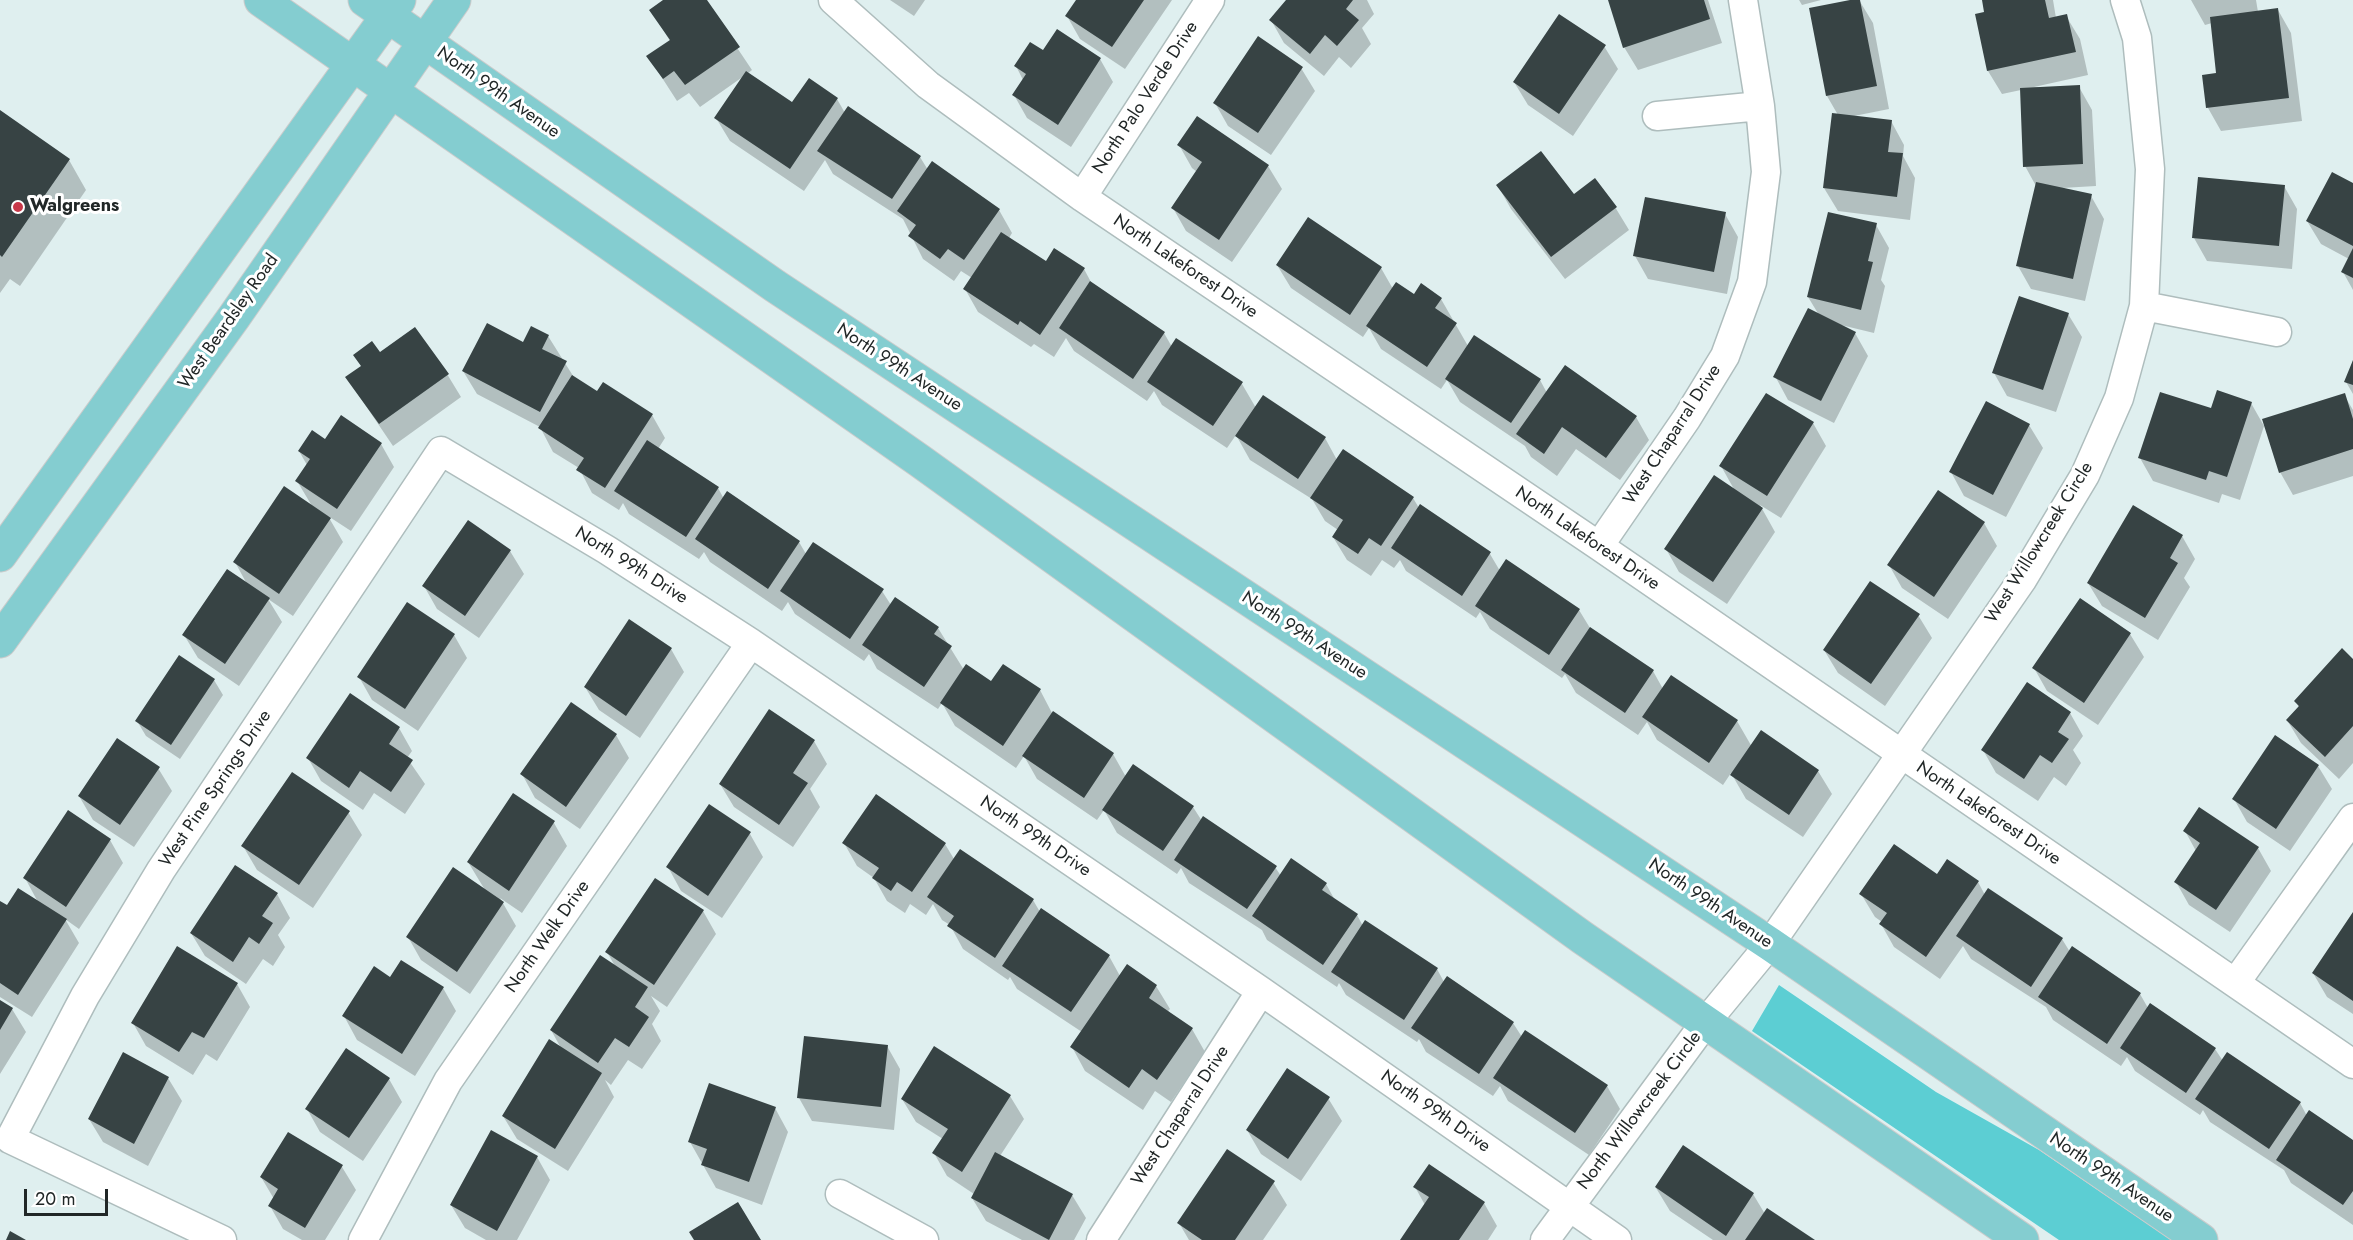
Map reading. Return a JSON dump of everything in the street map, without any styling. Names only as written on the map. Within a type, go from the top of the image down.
[{"type":"main road","points":[[261,0],[920,461],[1705,1023],[2022,1240]]},
{"type":"main road","name":"West Beardsley Road","points":[[0,555],[372,78],[397,18],[454,0]]},
{"type":"main road","name":"West Beardsley Road","points":[[0,641],[234,317],[372,78],[397,18]]},
{"type":"main road","name":"North 99th Avenue","points":[[397,18],[775,286],[1770,944],[2201,1240]]},
{"type":"street","name":"North Lakeforest Drive","points":[[833,0],[928,85],[1082,197],[1599,546],[2353,1064]]},
{"type":"street","name":"North Palo Verde Drive","points":[[1082,197],[1210,0]]},
{"type":"street","name":"West Chaparral Drive","points":[[1599,546],[1687,418],[1725,356],[1752,282],[1766,172],[1760,106],[1743,0]]},
{"type":"street","name":"West Willowcreek Circle","points":[[1737,983],[1770,944],[1899,754],[2022,580],[2085,475],[2119,398],[2144,306],[2150,169],[2137,38],[2125,0]]},
{"type":"street","points":[[1657,116],[1760,106]]},
{"type":"street","points":[[2144,306],[2277,332]]},
{"type":"street","name":"North 99th Drive","points":[[441,451],[607,550],[751,644],[1261,991],[1617,1240]]},
{"type":"street","name":"West Pine Springs Drive","points":[[222,1240],[9,1139],[84,996],[161,870],[441,451]]},
{"type":"street","name":"North Welk Drive","points":[[363,1240],[448,1081],[751,644]]},
{"type":"street","points":[[2236,982],[2353,818]]},
{"type":"street","name":"North Willowcreek Circle","points":[[1545,1240],[1737,983]]},
{"type":"street","name":"West Chaparral Drive","points":[[1101,1240],[1261,991]]},
{"type":"street","points":[[840,1194],[924,1240]]},
{"type":"water","points":[[1779,985],[1936,1092],[2039,1150],[2171,1240],[2059,1240],[1752,1031]]},
{"type":"building","points":[[663,0],[707,0],[740,47],[685,85],[674,71],[663,79],[646,56],[670,40],[649,10]]},
{"type":"building","points":[[1076,0],[1144,0],[1112,47],[1065,16]]},
{"type":"building","points":[[1286,0],[1353,0],[1346,9],[1359,20],[1337,46],[1325,35],[1310,54],[1269,20]]},
{"type":"building","points":[[1608,0],[1704,0],[1710,19],[1623,48]]},
{"type":"building","points":[[1860,0],[1877,86],[1826,96],[1809,8]]},
{"type":"building","points":[[1982,0],[2045,0],[2049,18],[2067,14],[2076,52],[1987,71],[1975,14],[1984,12]]},
{"type":"building","points":[[2278,8],[2289,98],[2206,108],[2202,75],[2216,73],[2210,17]]},
{"type":"building","points":[[1559,14],[1606,45],[1559,114],[1513,82]]},
{"type":"building","points":[[1057,29],[1101,58],[1058,125],[1012,95],[1026,74],[1014,66],[1030,42],[1043,50]]},
{"type":"building","points":[[1258,36],[1303,67],[1258,133],[1213,103]]},
{"type":"building","points":[[746,71],[792,102],[809,78],[838,98],[790,169],[714,118]]},
{"type":"building","points":[[2080,85],[2083,164],[2023,167],[2020,88]]},
{"type":"building","points":[[848,106],[921,156],[892,199],[817,151]]},
{"type":"building","name":"Walgreens","points":[[0,110],[70,159],[2,257],[0,255]]},
{"type":"building","points":[[1832,113],[1892,120],[1888,152],[1903,153],[1897,197],[1823,188]]},
{"type":"building","points":[[1197,116],[1269,165],[1219,240],[1171,208],[1202,162],[1177,145]]},
{"type":"building","points":[[1541,151],[1574,194],[1595,178],[1617,207],[1551,257],[1496,185]]},
{"type":"building","points":[[932,161],[1000,209],[964,260],[948,249],[940,259],[908,236],[916,225],[897,211]]},
{"type":"building","points":[[2332,172],[2353,183],[2353,246],[2306,221]]},
{"type":"building","points":[[2198,177],[2285,185],[2279,246],[2192,238]]},
{"type":"building","points":[[2036,182],[2092,194],[2073,279],[2016,266]]},
{"type":"building","points":[[1645,197],[1726,212],[1714,272],[1633,256]]},
{"type":"building","points":[[1828,212],[1877,223],[1868,261],[1873,262],[1861,310],[1807,297]]},
{"type":"building","points":[[1308,217],[1382,267],[1350,315],[1276,265]]},
{"type":"building","points":[[1001,232],[1046,261],[1054,248],[1085,268],[1040,335],[1020,321],[1018,325],[963,289]]},
{"type":"building","points":[[2353,248],[2353,278],[2341,272]]},
{"type":"building","points":[[1090,281],[1165,332],[1133,379],[1059,328]]},
{"type":"building","points":[[1396,282],[1414,294],[1421,283],[1442,298],[1435,308],[1457,323],[1427,367],[1366,326]]},
{"type":"building","points":[[2019,296],[2069,313],[2043,390],[1992,373]]},
{"type":"building","points":[[1808,308],[1856,332],[1821,401],[1773,377]]},
{"type":"building","points":[[487,323],[523,342],[531,326],[549,335],[542,349],[567,361],[540,412],[462,371]]},
{"type":"building","points":[[415,327],[449,374],[379,424],[345,377],[361,366],[353,355],[372,341],[380,352]]},
{"type":"building","points":[[1474,335],[1541,379],[1511,423],[1445,379]]},
{"type":"building","points":[[1176,338],[1243,382],[1213,426],[1147,382]]},
{"type":"building","points":[[2353,360],[2353,385],[2344,382]]},
{"type":"building","points":[[1565,365],[1637,416],[1606,458],[1562,427],[1544,454],[1516,434]]},
{"type":"building","points":[[572,375],[597,391],[603,382],[653,414],[605,488],[576,470],[584,458],[538,428]]},
{"type":"building","points":[[2217,390],[2252,402],[2227,477],[2209,471],[2206,480],[2138,458],[2160,392],[2211,408]]},
{"type":"building","points":[[1766,393],[1814,422],[1767,496],[1719,466]]},
{"type":"building","points":[[2345,393],[2353,419],[2353,449],[2279,473],[2262,419]]},
{"type":"building","points":[[1263,395],[1326,437],[1298,479],[1235,436]]},
{"type":"building","points":[[1986,401],[2030,424],[1993,495],[1949,472]]},
{"type":"building","points":[[341,415],[382,443],[337,509],[295,481],[310,459],[298,451],[312,430],[325,439]]},
{"type":"building","points":[[647,440],[719,487],[686,537],[614,491]]},
{"type":"building","points":[[1343,449],[1414,497],[1381,546],[1369,538],[1358,554],[1332,537],[1343,520],[1310,498]]},
{"type":"building","points":[[1714,475],[1763,508],[1713,582],[1664,549]]},
{"type":"building","points":[[284,486],[331,518],[279,594],[233,562]]},
{"type":"building","points":[[1938,490],[1985,522],[1934,597],[1887,565]]},
{"type":"building","points":[[727,491],[800,541],[768,589],[695,539]]},
{"type":"building","points":[[1420,504],[1491,552],[1462,596],[1391,548]]},
{"type":"building","points":[[2133,505],[2183,535],[2170,558],[2178,563],[2145,618],[2087,583]]},
{"type":"building","points":[[468,520],[511,550],[465,616],[422,586]]},
{"type":"building","points":[[813,542],[884,589],[850,639],[780,591]]},
{"type":"building","points":[[1506,559],[1580,609],[1549,655],[1475,606]]},
{"type":"building","points":[[227,569],[270,598],[225,664],[182,635]]},
{"type":"building","points":[[1870,581],[1920,614],[1871,684],[1823,650]]},
{"type":"building","points":[[895,597],[939,627],[934,634],[952,646],[924,687],[862,645]]},
{"type":"building","points":[[2080,598],[2131,633],[2084,703],[2032,668]]},
{"type":"building","points":[[407,602],[455,634],[405,709],[357,677]]},
{"type":"building","points":[[629,619],[672,648],[626,716],[584,687]]},
{"type":"building","points":[[1590,627],[1654,670],[1625,713],[1561,670]]},
{"type":"building","points":[[2342,648],[2353,659],[2353,726],[2325,757],[2286,720],[2299,706],[2294,701]]},
{"type":"building","points":[[179,655],[215,679],[171,745],[135,721]]},
{"type":"building","points":[[966,664],[991,681],[1003,664],[1041,689],[1003,746],[940,703]]},
{"type":"building","points":[[1671,675],[1738,720],[1709,763],[1642,717]]},
{"type":"building","points":[[2027,682],[2071,712],[2058,732],[2069,739],[2052,763],[2040,755],[2024,779],[1981,750]]},
{"type":"building","points":[[350,693],[400,727],[389,744],[413,760],[391,792],[360,771],[349,788],[306,758]]},
{"type":"building","points":[[571,702],[617,734],[566,807],[520,774]]},
{"type":"building","points":[[769,709],[815,740],[793,773],[808,783],[779,825],[719,784]]},
{"type":"building","points":[[1053,711],[1114,753],[1084,798],[1022,756]]},
{"type":"building","points":[[1761,730],[1819,770],[1789,815],[1730,775]]},
{"type":"building","points":[[2275,735],[2319,765],[2276,829],[2232,799]]},
{"type":"building","points":[[117,738],[160,767],[120,825],[78,796]]},
{"type":"building","points":[[1133,764],[1194,806],[1163,851],[1102,810]]},
{"type":"building","points":[[292,772],[350,811],[299,885],[241,846]]},
{"type":"building","points":[[513,793],[555,821],[509,891],[467,862]]},
{"type":"building","points":[[876,794],[946,843],[912,892],[897,882],[891,891],[872,878],[879,868],[842,843]]},
{"type":"building","points":[[709,804],[751,832],[708,896],[666,867]]},
{"type":"building","points":[[2199,807],[2259,847],[2216,910],[2174,882],[2200,843],[2183,831]]},
{"type":"building","points":[[68,810],[111,839],[66,907],[23,878]]},
{"type":"building","points":[[1203,816],[1277,866],[1247,909],[1174,860]]},
{"type":"building","points":[[1894,844],[1937,874],[1947,859],[1979,881],[1926,957],[1879,924],[1887,913],[1859,894]]},
{"type":"building","points":[[960,849],[1034,899],[995,958],[947,926],[954,916],[927,897]]},
{"type":"building","points":[[1291,858],[1327,883],[1322,890],[1358,914],[1323,965],[1252,916]]},
{"type":"building","points":[[235,865],[278,893],[262,916],[273,923],[259,944],[249,937],[233,962],[190,933]]},
{"type":"building","points":[[453,867],[504,902],[457,972],[406,937]]},
{"type":"building","points":[[655,878],[704,910],[654,985],[605,952]]},
{"type":"building","points":[[18,888],[67,919],[18,995],[0,983],[0,901],[7,905]]},
{"type":"building","points":[[1988,888],[2063,938],[2031,987],[1956,936]]},
{"type":"building","points":[[1041,908],[1110,955],[1071,1012],[1002,966]]},
{"type":"building","points":[[2353,912],[2353,1001],[2312,973]]},
{"type":"building","points":[[1365,920],[1438,968],[1404,1020],[1331,972]]},
{"type":"building","points":[[177,946],[238,983],[204,1038],[192,1032],[179,1052],[131,1023]]},
{"type":"building","points":[[2072,946],[2141,993],[2107,1044],[2038,997]]},
{"type":"building","points":[[600,955],[648,987],[635,1007],[649,1017],[629,1047],[615,1038],[598,1063],[550,1030]]},
{"type":"building","points":[[401,960],[444,987],[402,1054],[342,1016],[374,966],[390,977]]},
{"type":"building","points":[[1127,964],[1157,985],[1149,998],[1193,1028],[1157,1080],[1142,1069],[1129,1088],[1070,1047]]},
{"type":"building","points":[[1447,976],[1514,1022],[1479,1074],[1411,1028]]},
{"type":"building","points":[[0,1000],[13,1008],[0,1030]]},
{"type":"building","points":[[2150,1003],[2216,1048],[2186,1093],[2120,1048]]},
{"type":"building","points":[[1525,1030],[1608,1085],[1575,1133],[1493,1078]]},
{"type":"building","points":[[804,1036],[888,1045],[881,1107],[797,1098]]},
{"type":"building","points":[[549,1039],[602,1073],[555,1149],[502,1116]]},
{"type":"building","points":[[934,1046],[1011,1095],[962,1172],[932,1153],[948,1129],[901,1099]]},
{"type":"building","points":[[346,1048],[390,1078],[349,1138],[305,1109]]},
{"type":"building","points":[[123,1052],[169,1077],[134,1144],[88,1119]]},
{"type":"building","points":[[2227,1052],[2301,1102],[2269,1149],[2195,1099]]},
{"type":"building","points":[[1287,1068],[1330,1097],[1288,1159],[1246,1130]]},
{"type":"building","points":[[709,1083],[776,1107],[749,1182],[701,1165],[707,1149],[688,1142]]},
{"type":"building","points":[[2309,1110],[2353,1140],[2353,1191],[2343,1205],[2276,1160]]},
{"type":"building","points":[[491,1130],[538,1156],[497,1231],[450,1205]]},
{"type":"building","points":[[288,1132],[343,1165],[305,1228],[268,1206],[278,1189],[260,1177]]},
{"type":"building","points":[[1683,1145],[1754,1193],[1726,1236],[1655,1187]]},
{"type":"building","points":[[1227,1149],[1275,1181],[1235,1240],[1202,1240],[1177,1223]]},
{"type":"building","points":[[995,1152],[1073,1194],[1049,1240],[971,1198]]},
{"type":"building","points":[[1429,1164],[1485,1202],[1459,1240],[1400,1240],[1429,1197],[1413,1187]]},
{"type":"building","points":[[738,1202],[761,1240],[694,1240],[689,1232]]},
{"type":"building","points":[[1767,1208],[1815,1240],[1745,1240]]},
{"type":"building","points":[[10,1231],[26,1240],[6,1240]]},
{"type":"place","name":"Walgreens","points":[[18,207]]}]
